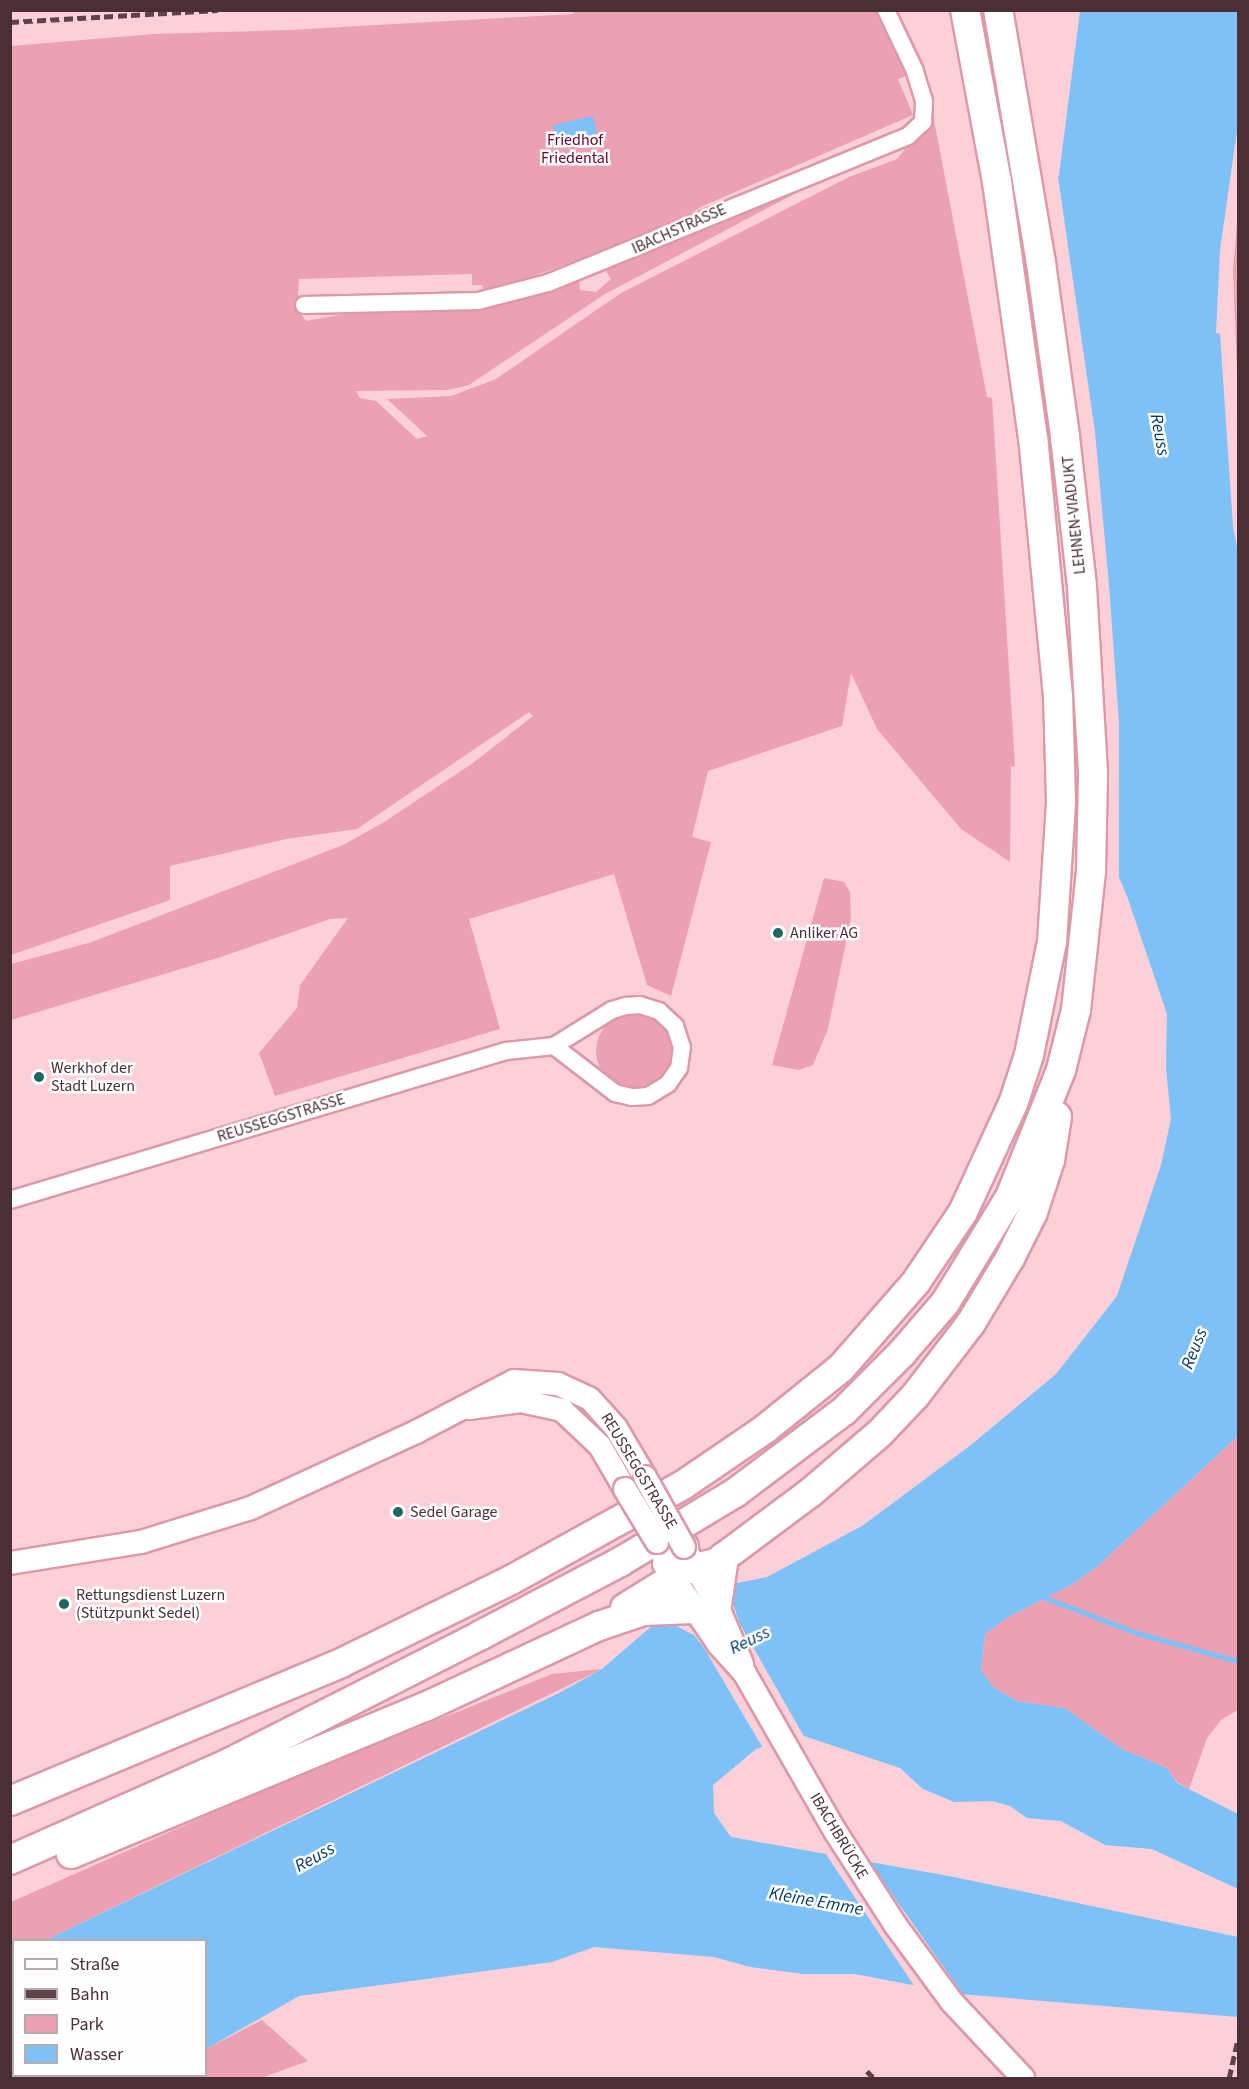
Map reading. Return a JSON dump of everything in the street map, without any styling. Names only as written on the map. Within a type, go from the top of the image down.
[{"type":"highway","points":[[10,1801],[341,1663],[511,1580],[683,1485],[765,1429],[841,1368],[876,1332],[930,1264],[986,1168],[1029,1054],[1052,942],[1058,880],[1061,801],[1058,696],[1033,438],[999,193],[965,10]]},
{"type":"highway","name":"LEHNEN-VIADUKT","points":[[998,10],[1055,358],[1082,586],[1093,772],[1092,849],[1083,965],[1061,1070]]},
{"type":"highway","points":[[599,1626],[661,1587],[682,1564],[724,1557],[844,1465],[922,1388],[971,1323],[1010,1258],[1033,1212],[1050,1160],[1061,1070]]},
{"type":"highway","points":[[10,1860],[173,1789],[620,1562],[735,1493],[844,1411],[902,1353],[945,1303],[976,1257],[1032,1150],[1061,1070]]},
{"type":"highway","points":[[657,1542],[682,1564]]},
{"type":"highway","points":[[10,1879],[325,1750],[599,1626],[643,1611],[705,1613],[724,1557]]},
{"type":"highway","points":[[10,1842],[161,1778],[269,1740]]},
{"type":"main road","name":"REUSSEGGSTRASSE","points":[[10,1563],[141,1542],[234,1514],[461,1409],[485,1393],[514,1381],[544,1382],[574,1390],[601,1408],[645,1477],[705,1613]]},
{"type":"main road","name":"REUSSEGGSTRASSE","points":[[461,1409],[521,1401],[562,1410],[600,1446],[657,1542]]},
{"type":"main road","name":"IBACHBRÜCKE","points":[[705,1613],[745,1674],[863,1878],[967,2020],[1023,2079]]},
{"type":"street","name":"IBACHSTRASSE","points":[[304,305],[478,301],[548,283],[908,136],[923,122],[924,101],[915,71],[886,10]]},
{"type":"street","name":"REUSSEGGSTRASSE","points":[[10,1200],[506,1051],[554,1046],[612,1010],[640,1005],[668,1018],[681,1037],[679,1068],[668,1084],[648,1096],[632,1097],[615,1093],[554,1046]]},
{"type":"green space","name":"Friedhof Friedental","points":[[574,10],[879,11],[906,76],[898,79],[913,115],[703,206],[656,233],[485,293],[482,285],[472,285],[472,274],[299,279],[297,308],[306,321],[345,314],[489,308],[579,277],[580,290],[596,292],[611,279],[604,268],[834,173],[605,294],[469,385],[448,390],[356,391],[360,398],[376,401],[417,439],[427,436],[387,399],[451,396],[496,379],[621,293],[849,177],[897,159],[933,115],[987,397],[992,398],[1015,766],[1011,767],[1010,862],[961,829],[877,729],[851,673],[842,726],[708,771],[692,837],[711,842],[671,996],[647,985],[614,874],[469,919],[500,1029],[275,1096],[259,1053],[297,1008],[300,985],[348,918],[330,919],[224,956],[11,1020],[11,964],[92,942],[343,845],[384,822],[473,763],[533,716],[529,712],[357,829],[286,839],[170,866],[170,900],[11,955],[11,46],[154,34],[289,30],[573,14]]},
{"type":"green space","points":[[1238,209],[1238,401],[1233,271]]},
{"type":"green space","points":[[824,878],[844,882],[850,892],[851,918],[828,1029],[813,1065],[799,1070],[772,1065]]},
{"type":"green space","points":[[634,1013],[648,1016],[661,1024],[669,1037],[672,1051],[669,1065],[661,1078],[648,1086],[634,1089],[620,1086],[607,1078],[599,1065],[596,1051],[599,1037],[607,1024],[620,1016]]},
{"type":"green space","points":[[1238,1436],[1238,1710],[1222,1719],[1207,1738],[1189,1789],[1177,1782],[1167,1768],[1122,1749],[1065,1708],[1017,1701],[993,1687],[981,1670],[985,1634],[1008,1617],[1073,1584],[1098,1566]]},
{"type":"green space","points":[[602,1669],[48,1939],[12,1939],[11,1958],[11,1902],[287,1780],[552,1674]]},
{"type":"green space","points":[[262,2020],[308,2061],[261,2078],[147,2078],[207,2077],[207,2048]]},
{"type":"water","points":[[1080,11],[1238,11],[1238,124],[1220,250],[1216,333],[1220,334],[1233,526],[1238,554],[1238,1436],[1098,1566],[1073,1584],[1008,1617],[985,1634],[981,1670],[993,1687],[1017,1701],[1065,1708],[1122,1749],[1167,1768],[1177,1783],[1238,1814],[1238,1889],[1152,1849],[1105,1845],[1061,1821],[1027,1818],[1010,1806],[992,1801],[954,1802],[923,1789],[900,1768],[798,1734],[756,1749],[713,1785],[714,1813],[731,1837],[954,1877],[1238,1937],[1238,2017],[959,1994],[855,1974],[803,1974],[750,1967],[714,1957],[594,1947],[552,1962],[299,1996],[207,2048],[207,1939],[48,1939],[561,1692],[602,1669],[690,1593],[767,1577],[862,1526],[971,1445],[1056,1374],[1117,1296],[1161,1165],[1171,1119],[1166,1068],[1167,1014],[1127,896],[1060,738],[1023,240],[1059,175]]},
{"type":"water","points":[[593,116],[597,134],[557,143],[553,125]]},
{"type":"water","points":[[12,2017],[12,2077],[82,2077],[11,2078]]},
{"type":"pier","points":[[1057,170],[1095,432],[1109,585],[1119,723],[1119,886],[1057,739],[1023,499],[1020,240]]},
{"type":"pier","points":[[732,1581],[732,1601],[740,1624],[806,1740],[798,1737],[764,1750],[704,1648],[694,1635],[670,1623],[689,1590]]},
{"type":"pier","points":[[823,1850],[867,1859],[965,1997],[917,1990]]},
{"type":"waterway","points":[[1038,1595],[1137,1633],[1238,1661]]},
{"type":"railway","points":[[10,22],[218,10]]},
{"type":"railway","points":[[1229,2078],[1238,2038]]},
{"type":"railway","points":[[867,2071],[874,2078]]},
{"type":"place","name":"Anliker AG","points":[[778,933]]},
{"type":"place","name":"Werkhof der Stadt Luzern","points":[[39,1077]]},
{"type":"place","name":"Sedel Garage","points":[[398,1512]]},
{"type":"place","name":"Rettungsdienst Luzern (Stützpunkt Sedel)","points":[[64,1604]]},
{"type":"water label","name":"Reuss","points":[[1159,435]]},
{"type":"water label","name":"Reuss","points":[[1195,1349]]},
{"type":"water label","name":"Reuss","points":[[750,1641]]},
{"type":"water label","name":"Reuss","points":[[315,1858]]},
{"type":"water label","name":"Kleine Emme","points":[[816,1902]]}]
